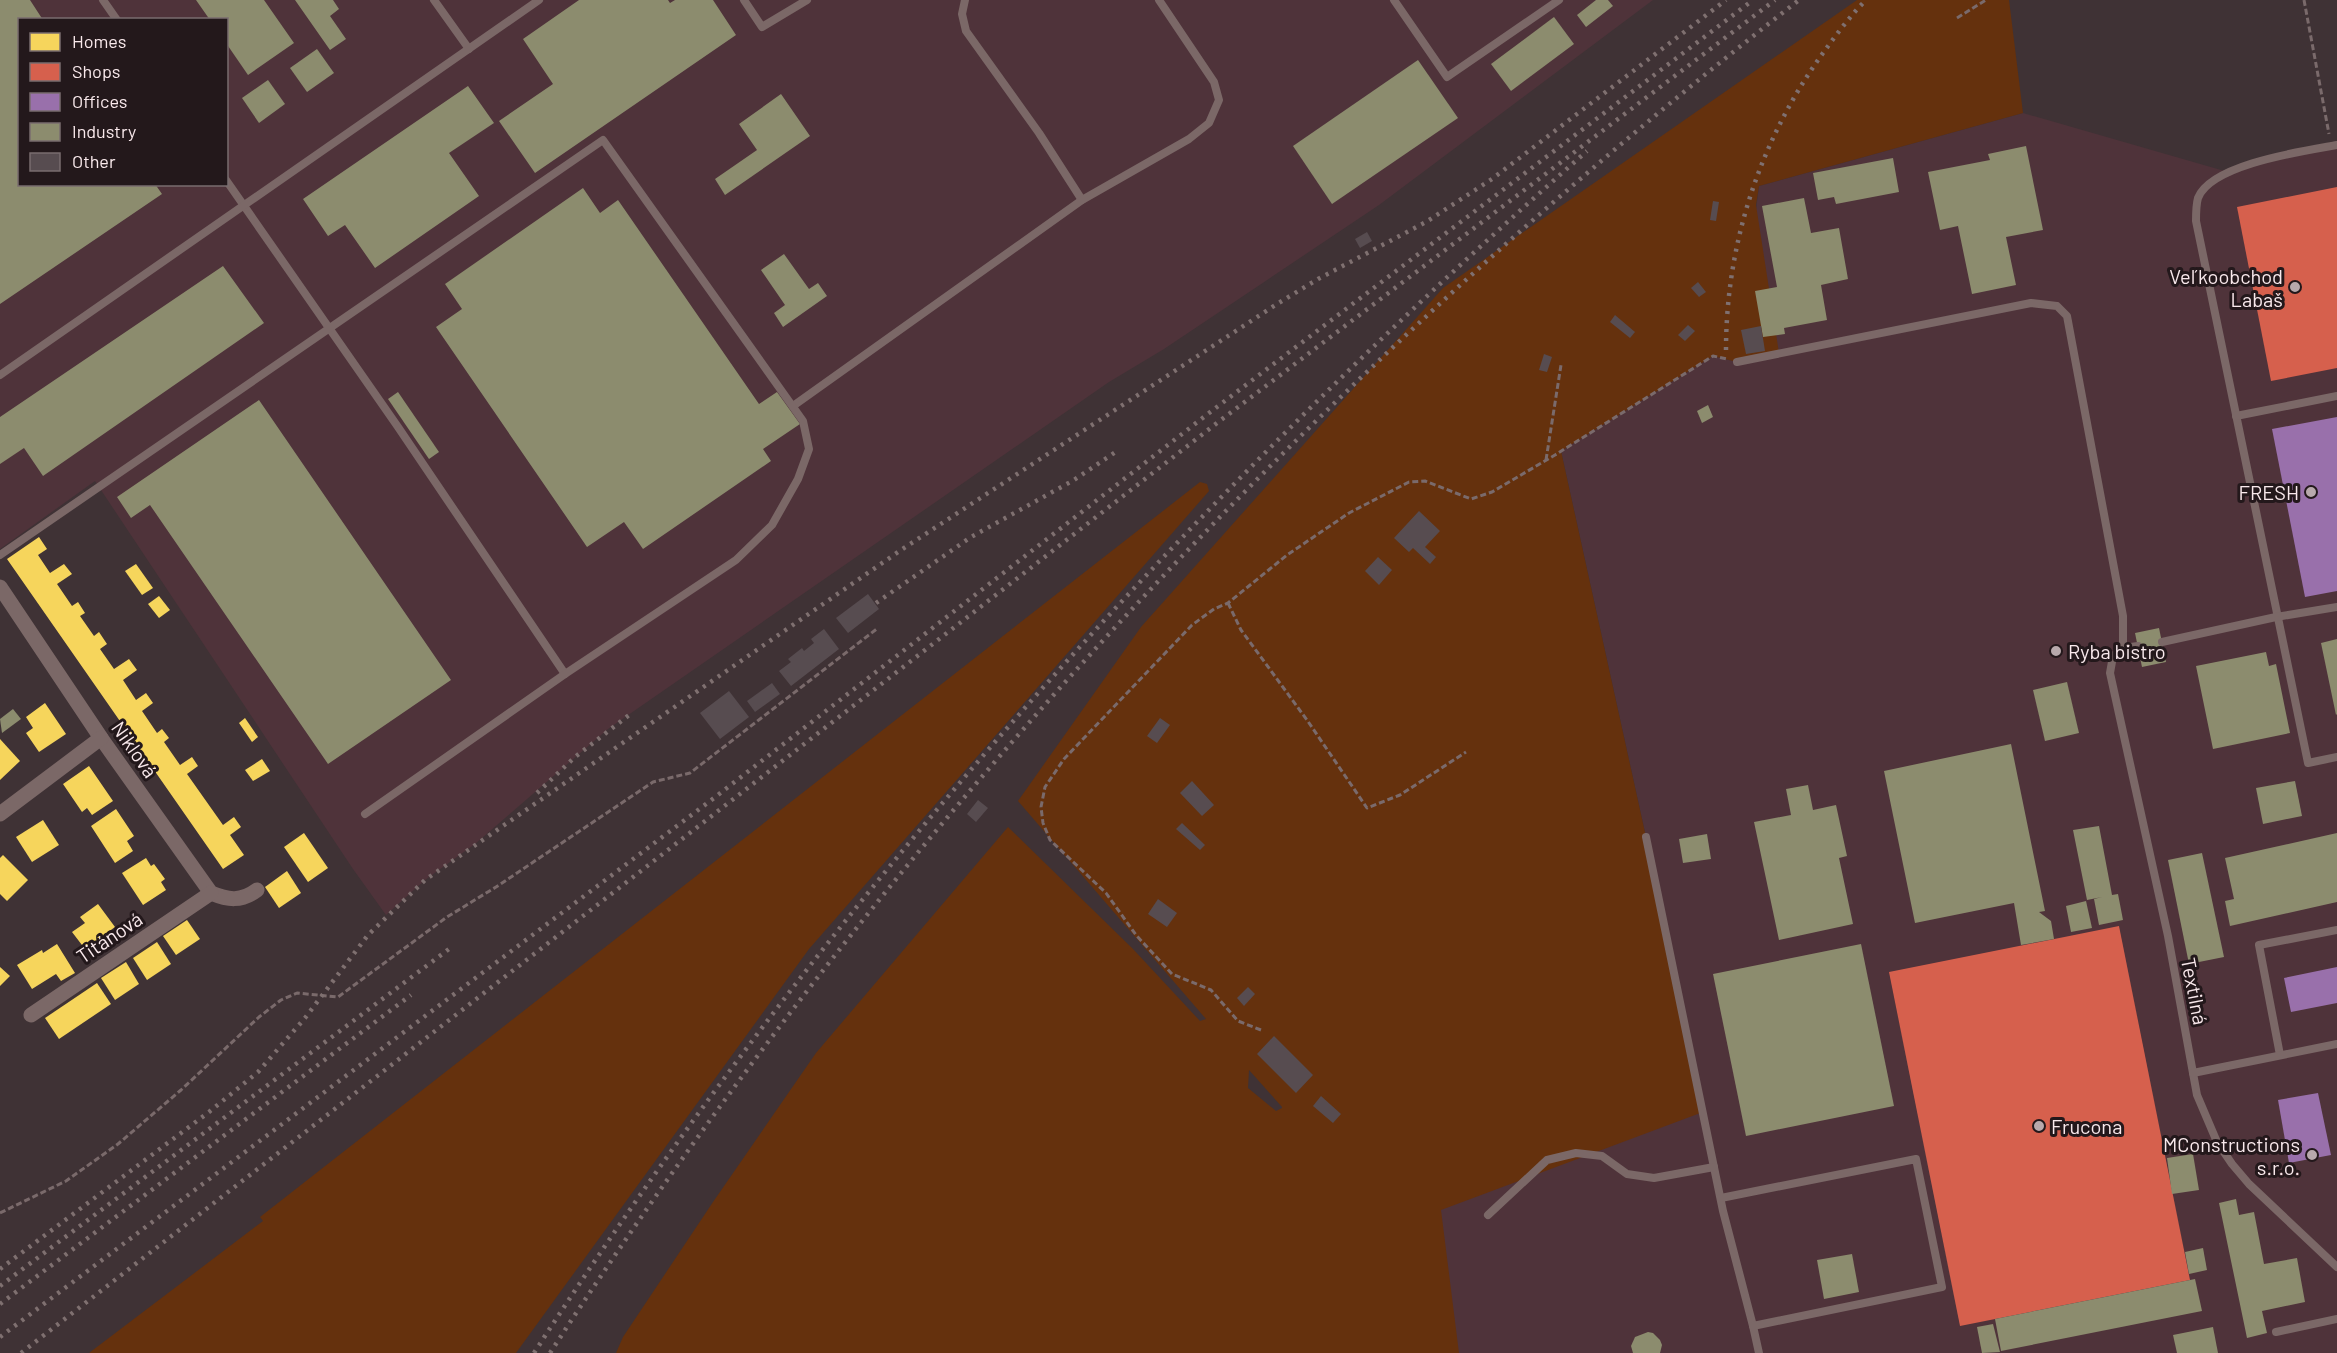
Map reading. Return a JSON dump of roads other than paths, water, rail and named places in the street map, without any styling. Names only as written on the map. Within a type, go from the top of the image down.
[{"type":"street","name":"Niklová","points":[[0,587],[101,738],[211,893]]},
{"type":"street","points":[[0,814],[101,738]]},
{"type":"street","points":[[211,893],[228,900],[247,898],[257,890]]},
{"type":"street","name":"Titánová","points":[[31,1015],[211,893]]},
{"type":"lane","points":[[103,0],[116,18]]},
{"type":"lane","points":[[434,0],[469,49]]},
{"type":"lane","points":[[0,375],[539,0]]},
{"type":"lane","points":[[744,0],[762,27],[807,0]]},
{"type":"lane","points":[[965,0],[962,14],[966,31],[1082,200]]},
{"type":"lane","points":[[793,406],[1082,200],[1189,139],[1209,123],[1219,100],[1215,81],[1159,0]]},
{"type":"lane","points":[[1394,0],[1447,77],[1559,0]]},
{"type":"lane","points":[[0,555],[603,140],[793,406],[803,421],[809,449],[798,479],[772,525],[736,560],[565,674],[365,814]]},
{"type":"lane","points":[[2334,145],[2264,160],[2228,172],[2208,185],[2198,198],[2196,221],[2308,764],[2337,758]]},
{"type":"lane","points":[[228,183],[565,674]]},
{"type":"lane","points":[[1737,362],[2031,303],[2057,306],[2067,316],[2123,616],[2123,648],[2138,646]]},
{"type":"lane","points":[[2236,416],[2337,396]]},
{"type":"lane","points":[[2162,642],[2337,606]]},
{"type":"lane","name":"Textilná","points":[[2123,648],[2114,656],[2110,673],[2168,936],[2197,1095],[2217,1142],[2232,1164],[2249,1184],[2337,1267]]},
{"type":"lane","points":[[1646,837],[1714,1167],[1759,1353]]},
{"type":"lane","points":[[2280,1055],[2259,945],[2337,930]]},
{"type":"lane","points":[[2193,1073],[2337,1044]]},
{"type":"lane","points":[[1488,1215],[1547,1160],[1576,1153],[1602,1156],[1627,1174],[1654,1178],[1714,1167]]},
{"type":"lane","points":[[1721,1198],[1916,1159],[1942,1287],[1753,1326]]},
{"type":"lane","points":[[2276,1332],[2337,1319]]},
{"type":"railway","points":[[0,1269],[209,1112],[258,1072],[305,1018],[368,935],[425,880],[901,550],[1277,304],[1318,279],[1426,222],[1492,179],[1726,0]]},
{"type":"railway","points":[[0,1337],[714,798],[1209,413],[1753,0]]},
{"type":"railway","points":[[21,1353],[1217,423],[1775,0]]},
{"type":"railway","points":[[550,1353],[680,1162],[818,976],[964,797],[1118,624],[1278,458],[1446,298],[1619,146],[1799,0]]},
{"type":"railway","points":[[1726,350],[1732,271],[1740,232],[1765,157],[1781,121],[1801,86],[1838,33],[1866,0]]},
{"type":"railway","points":[[534,1353],[647,1186],[765,1024],[889,867],[1018,715],[1153,568],[1293,425],[1437,286],[1587,151]]},
{"type":"railway","points":[[876,603],[971,537],[1074,480],[1117,451]]},
{"type":"railway","points":[[537,793],[575,757],[633,712]]},
{"type":"railway","points":[[0,1286],[453,946]]},
{"type":"railway","points":[[0,1304],[411,995]]},
{"type":"place","name":"Veľkoobchod Labaš","points":[[2295,287]]},
{"type":"place","name":"FRESH","points":[[2311,492]]},
{"type":"place","name":"Ryba bistro","points":[[2056,651]]},
{"type":"place","name":"Frucona","points":[[2039,1126]]},
{"type":"place","name":"MConstructions s.r.o.","points":[[2312,1155]]}]
